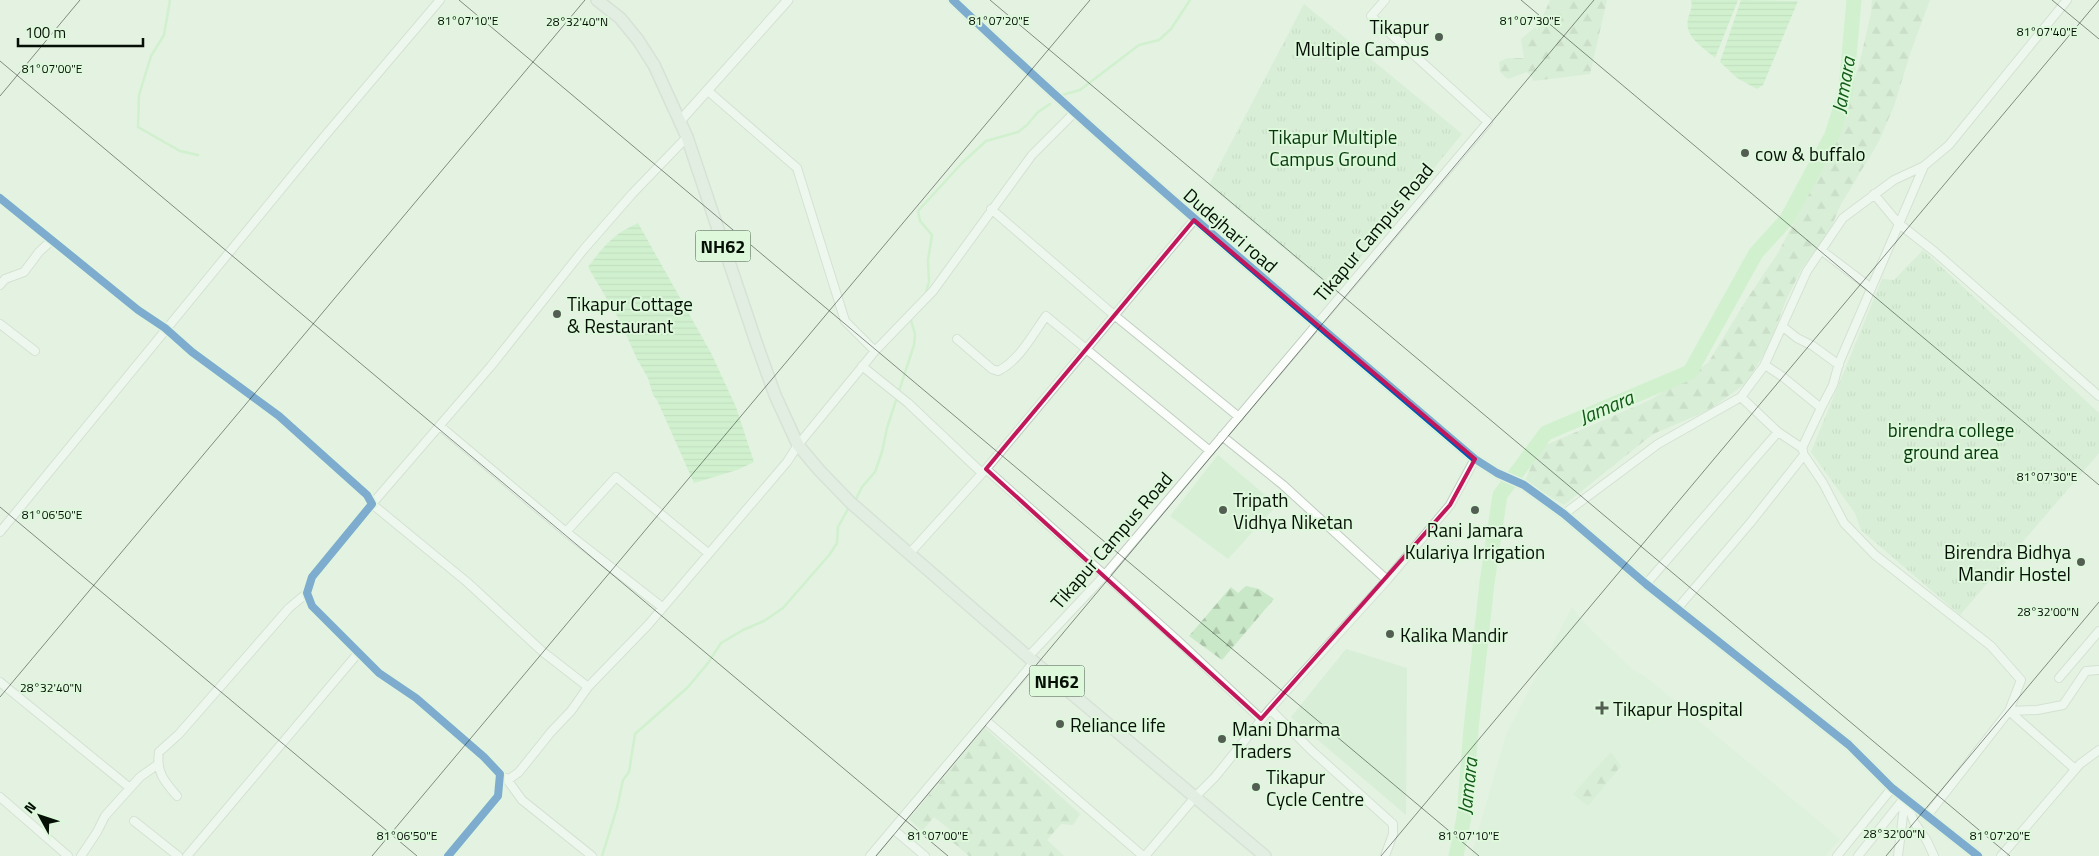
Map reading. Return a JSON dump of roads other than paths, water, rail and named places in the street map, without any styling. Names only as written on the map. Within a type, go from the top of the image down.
[{"type":"main road","name":"NH62","points":[[597,0],[620,18],[638,40],[654,65],[680,121],[775,395],[798,445],[819,470],[848,499],[1031,660],[1196,796],[1265,856]]},
{"type":"street","points":[[0,532],[323,138],[440,0]]},
{"type":"street","points":[[680,121],[788,0]]},
{"type":"street","name":"Dudejhari road","points":[[954,0],[1074,113],[1194,220],[1475,459],[1497,473],[1524,485],[1564,514],[1646,584],[1849,745],[1892,788],[1978,856]]},
{"type":"street","name":"Tikapur Campus Road","points":[[870,856],[1031,660],[1488,122],[1371,16],[1385,0]]},
{"type":"street","points":[[1564,514],[1658,444],[1741,397],[1765,364],[1807,271],[1844,218],[1894,180],[1924,166],[1950,145],[2068,0]]},
{"type":"street","points":[[708,91],[797,168],[845,321],[875,351]]},
{"type":"street","points":[[508,780],[519,772],[551,732],[571,711],[588,687],[627,648],[787,462],[798,445],[875,351],[933,291],[1032,155],[1074,113]]},
{"type":"street","points":[[177,796],[164,781],[157,765],[159,752],[179,734],[289,608],[307,593],[312,577],[491,366],[584,249],[632,194],[687,137]]},
{"type":"street","points":[[1677,608],[1751,522],[1803,452],[1821,408],[1833,385],[1839,365],[1924,166]]},
{"type":"street","points":[[1874,194],[1898,224],[1936,252],[2099,396]]},
{"type":"street","points":[[0,198],[138,310],[166,328],[192,352],[279,416],[359,487],[372,504],[467,582],[543,652],[588,687]]},
{"type":"street","points":[[992,209],[1114,315],[1238,417]]},
{"type":"street","points":[[910,553],[984,471],[1194,220]]},
{"type":"street","points":[[0,285],[5,279],[24,272],[38,252],[52,240]]},
{"type":"street","points":[[1822,250],[1871,288]]},
{"type":"street","points":[[957,339],[992,369],[998,371],[1004,368],[1020,351],[1046,316],[1210,451]]},
{"type":"street","points":[[0,324],[34,351]]},
{"type":"street","points":[[1782,326],[1839,365]]},
{"type":"street","points":[[1765,364],[1821,408]]},
{"type":"street","points":[[862,366],[908,403],[1176,639],[1260,720]]},
{"type":"street","points":[[1741,397],[1778,432],[1803,452],[1823,483],[1844,524],[1875,555],[1991,646],[2021,680],[2009,711],[1928,816]]},
{"type":"street","points":[[440,426],[566,532],[662,607]]},
{"type":"street","points":[[1646,584],[1778,432]]},
{"type":"street","points":[[1222,436],[1283,485],[1387,580]]},
{"type":"street","points":[[990,724],[1144,856],[1196,796],[1216,777],[1260,720],[1387,580],[1450,504],[1475,459]]},
{"type":"street","points":[[566,532],[616,478],[708,554]]},
{"type":"street","points":[[307,593],[312,606],[379,674],[416,698],[508,780],[522,800],[592,856]]},
{"type":"street","points":[[2059,678],[2099,631]]},
{"type":"street","points":[[187,856],[359,652]]},
{"type":"street","points":[[2009,711],[2038,710],[2063,705],[2086,672],[2099,670]]},
{"type":"street","points":[[0,682],[130,788]]},
{"type":"street","points":[[1270,709],[1311,750],[1393,824],[1393,834],[1385,856]]},
{"type":"street","points":[[2009,711],[2075,769]]},
{"type":"street","points":[[2001,856],[2075,769],[2099,750]]},
{"type":"street","points":[[81,856],[105,816],[140,777],[157,765]]},
{"type":"street","points":[[448,856],[498,796],[500,774]]},
{"type":"street","points":[[1837,856],[1892,788]]},
{"type":"street","points":[[0,796],[68,856]]},
{"type":"street","points":[[1858,856],[1905,797]]},
{"type":"street","points":[[1898,856],[1905,797]]},
{"type":"street","points":[[1905,797],[1914,822],[1927,841],[1934,856]]},
{"type":"street","points":[[134,821],[178,856]]},
{"type":"street","points":[[892,829],[924,856]]},
{"type":"waterway","points":[[170,0],[164,35],[151,56],[139,95],[138,127],[180,151],[198,155]]},
{"type":"waterway","points":[[1062,95],[1080,90],[1139,45],[1159,40],[1171,29],[1190,0]]},
{"type":"waterway","name":"Jamara","points":[[1456,856],[1464,817],[1471,729],[1487,583],[1500,495],[1546,433],[1690,372],[1756,253],[1787,219],[1832,135],[1846,90],[1854,0]]},
{"type":"waterway","points":[[925,295],[929,282],[928,260],[932,235],[920,221],[918,211],[962,163],[986,141],[1018,132],[1038,112],[1050,104]]},
{"type":"waterway","points":[[856,499],[862,487],[875,472],[914,345],[915,334],[910,317]]},
{"type":"waterway","points":[[602,856],[617,808],[623,780],[629,772],[635,734],[688,687],[708,663],[721,643],[743,630],[764,621],[783,608],[830,554],[837,543],[838,527],[848,509]]},
{"type":"place","name":"Tikapur Multiple Campus","points":[[1439,37]]},
{"type":"place","name":"cow & buffalo","points":[[1745,153]]},
{"type":"place","name":"Tikapur Cottage & Restaurant","points":[[557,314]]},
{"type":"place","name":"Tripath Vidhya Niketan","points":[[1223,510]]},
{"type":"place","name":"Rani Jamara Kulariya Irrigation","points":[[1475,510]]},
{"type":"place","name":"Birendra Bidhya Mandir Hostel","points":[[2081,562]]},
{"type":"place","name":"Kalika Mandir","points":[[1390,634]]},
{"type":"place","name":"Tikapur Hospital","points":[[1602,708]]},
{"type":"place","name":"Reliance life","points":[[1060,724]]},
{"type":"place","name":"Mani Dharma Traders","points":[[1222,739]]},
{"type":"place","name":"Tikapur Cycle Centre","points":[[1256,787]]},
{"type":"park label","name":"Tikapur Multiple Campus Ground","points":[[1333,147]]},
{"type":"park label","name":"birendra college ground area","points":[[1951,440]]}]
